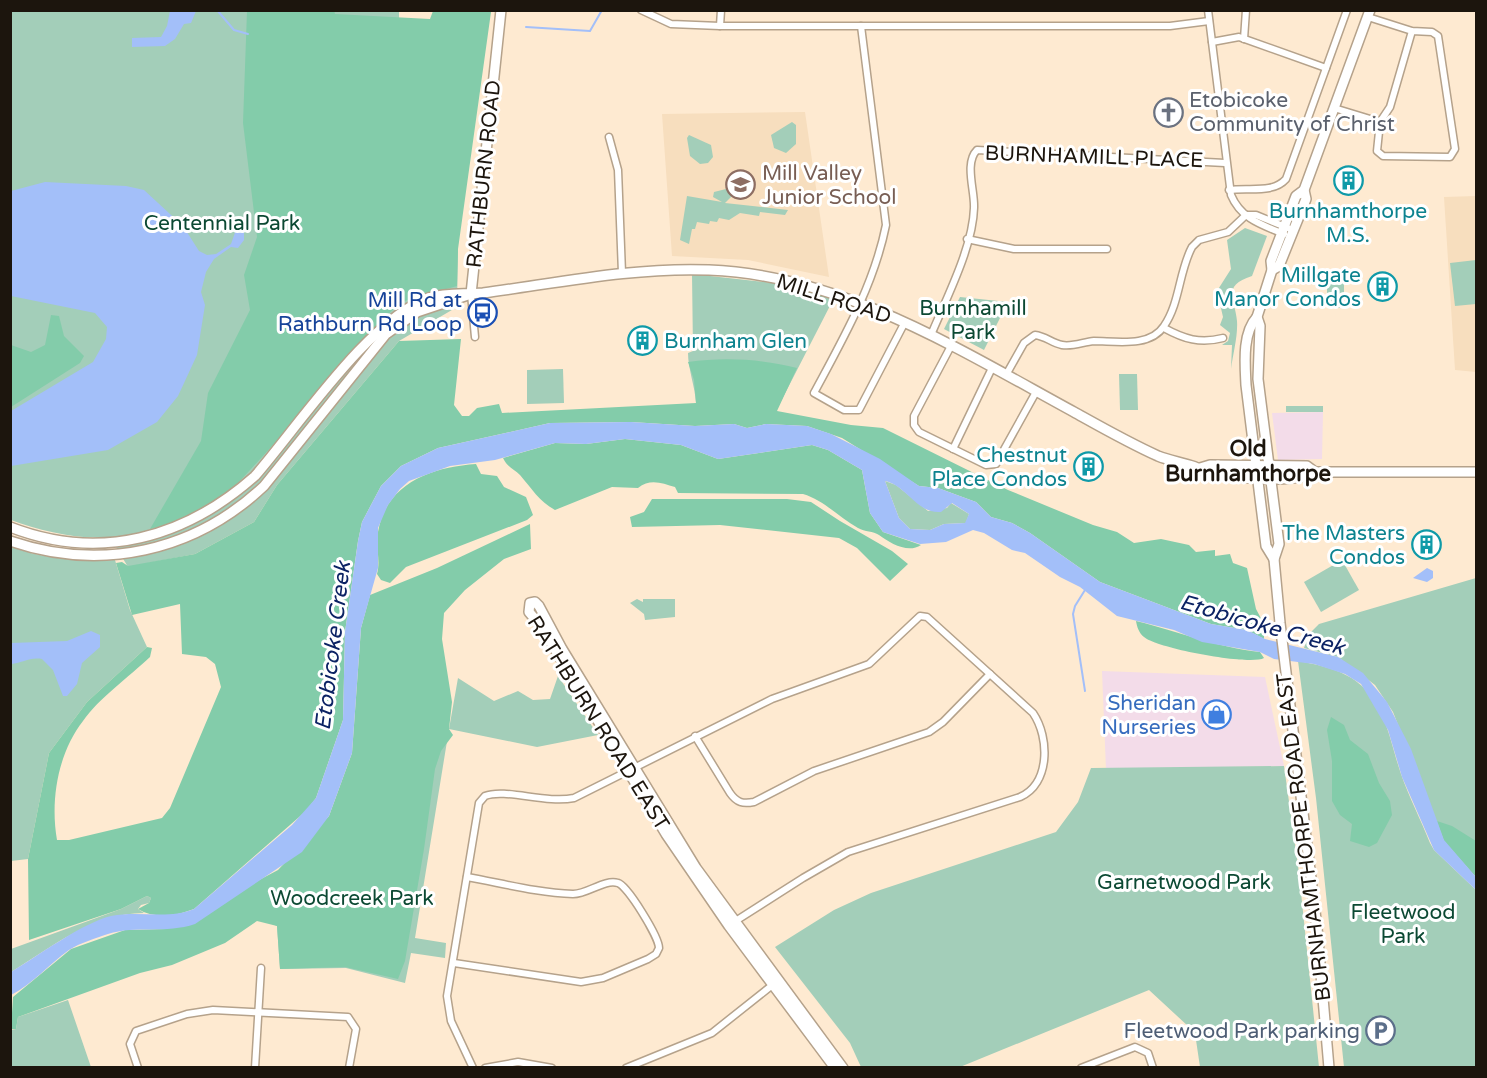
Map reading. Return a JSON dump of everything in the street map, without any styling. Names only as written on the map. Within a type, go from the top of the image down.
[{"type":"street","name":"RATHBURN ROAD","points":[[475,337],[471,294],[501,10]]},
{"type":"street","points":[[641,10],[671,24],[720,26],[1170,26],[1209,21]]},
{"type":"street","points":[[720,26],[721,10]]},
{"type":"street","points":[[1208,10],[1229,190],[1237,207],[1246,215],[1256,215],[1288,232]]},
{"type":"street","points":[[1244,39],[1246,10]]},
{"type":"street","points":[[1229,190],[1270,188],[1280,186],[1286,179],[1347,10]]},
{"type":"street","points":[[1274,559],[1266,546],[1246,385],[1245,359],[1251,324],[1257,317],[1272,270],[1271,261],[1288,232],[1296,196],[1304,190],[1369,14],[1412,31],[1432,32],[1440,38],[1454,153],[1447,158],[1381,156],[1376,150],[1380,122],[1390,108],[1412,31]]},
{"type":"street","points":[[861,26],[886,225],[881,249],[860,303],[814,393],[844,410],[854,412],[860,408],[905,322]]},
{"type":"street","points":[[1212,42],[1239,37],[1326,68]]},
{"type":"street","points":[[1334,108],[1380,122]]},
{"type":"street","points":[[609,137],[618,170],[622,273]]},
{"type":"street","name":"BURNHAMILL PLACE","points":[[931,335],[951,292],[975,210],[971,157],[981,148],[1130,159],[1225,163]]},
{"type":"street","points":[[1006,375],[1024,343],[1035,335],[1063,345],[1072,345],[1092,341],[1140,340],[1164,328],[1192,247],[1199,240],[1228,232],[1246,215]]},
{"type":"street","points":[[967,239],[1014,249],[1107,249]]},
{"type":"street","name":"MILL ROAD","points":[[471,294],[656,270],[727,271],[789,281],[860,303],[905,322],[1157,455],[1200,468],[1209,475],[1271,478],[1307,476],[1315,472],[1476,472]]},
{"type":"street","points":[[10,527],[62,541],[102,543],[142,538],[200,517],[232,496],[255,476],[388,321],[414,304],[429,298],[455,292],[471,294]]},
{"type":"street","points":[[10,541],[60,554],[119,556],[167,545],[205,530],[240,508],[264,486],[391,330],[417,312],[471,294]]},
{"type":"street","points":[[1257,317],[1260,326],[1258,379],[1279,544],[1274,559]]},
{"type":"street","points":[[1164,328],[1178,336],[1195,341],[1223,339]]},
{"type":"street","points":[[951,346],[914,416],[914,425],[919,432],[986,465],[996,464],[1036,392]]},
{"type":"street","points":[[953,449],[992,368]]},
{"type":"street","name":"MILL ROAD","points":[[1200,468],[1210,465],[1307,466],[1315,472]]},
{"type":"street","name":"BURNHAMTHORPE ROAD EAST","points":[[1274,559],[1286,682],[1317,928],[1329,1068]]},
{"type":"street","name":"RATHBURN ROAD EAST","points":[[631,770],[541,626],[528,611],[530,603],[539,606],[631,770],[666,834],[843,1068]]},
{"type":"street","points":[[473,1068],[448,1008],[447,996],[479,803],[485,796],[496,794],[546,801],[564,800],[631,770],[772,699],[868,664],[920,616],[927,617],[1029,708],[1040,724],[1044,766],[1036,787],[1020,797],[848,852],[802,878],[732,924]]},
{"type":"street","points":[[695,736],[735,800],[744,804],[754,802],[814,771],[929,732],[943,722],[990,674]]},
{"type":"street","points":[[454,963],[581,982],[603,978],[648,959],[656,954],[659,948],[657,938],[620,884],[610,883],[574,894],[467,877]]},
{"type":"street","points":[[255,1068],[261,968]]},
{"type":"street","points":[[626,1068],[712,1033],[776,982]]},
{"type":"street","name":"RATHBURN ROAD EAST","points":[[776,982],[835,1068]]},
{"type":"street","points":[[138,1068],[130,1044],[136,1031],[200,1011],[260,1011],[348,1017],[356,1029],[349,1068]]},
{"type":"street","points":[[1081,1068],[1135,1047],[1148,1053],[1153,1068]]},
{"type":"street","points":[[485,1068],[518,1062],[552,1068]]},
{"type":"shaded area","name":"Mill Valley Junior School","points":[[805,112],[829,277],[748,260],[672,256],[662,114]]},
{"type":"shaded area","points":[[1476,196],[1476,372],[1455,370],[1444,197]]},
{"type":"shaded area","points":[[1323,412],[1322,459],[1278,460],[1272,413]]},
{"type":"shaded area","points":[[1102,671],[1265,677],[1284,766],[1106,769]]},
{"type":"green space","points":[[334,10],[335,14],[430,19],[433,11],[491,12],[458,249],[457,286],[401,302],[380,322],[309,406],[226,496],[189,519],[150,529],[201,441],[208,393],[250,310],[244,275],[257,237],[243,123],[247,11]]},
{"type":"green space","name":"Centennial Park","points":[[399,10],[399,25],[458,249],[457,307],[399,341],[277,485],[254,522],[195,554],[128,567],[110,537],[60,534],[11,520],[10,11]]},
{"type":"green space","points":[[792,122],[796,125],[796,144],[786,153],[774,148],[771,135]]},
{"type":"green space","points":[[689,135],[711,145],[713,157],[708,163],[700,164],[690,156],[687,138]]},
{"type":"green space","points":[[726,189],[733,195],[725,203],[788,210],[785,215],[760,212],[759,216],[740,213],[729,220],[719,218],[717,222],[710,221],[709,224],[697,222],[695,229],[692,229],[689,244],[680,240],[687,196],[722,202],[713,197],[714,192]]},
{"type":"green space","points":[[1245,228],[1267,236],[1252,276],[1236,284],[1233,289],[1237,327],[1231,369],[1232,345],[1222,345],[1228,341],[1230,333],[1220,325],[1223,317],[1217,291],[1231,269],[1227,240]]},
{"type":"green space","points":[[1476,260],[1476,304],[1455,306],[1450,263]]},
{"type":"green space","points":[[1327,273],[1344,273],[1344,305],[1341,308],[1330,308],[1327,304]]},
{"type":"green space","points":[[692,274],[774,283],[834,298],[776,411],[696,403],[688,353],[693,351]]},
{"type":"green space","name":"Burnhamill Park","points":[[960,297],[1008,302],[984,350],[944,329]]},
{"type":"green space","points":[[51,315],[59,316],[64,336],[84,356],[80,363],[11,407],[11,345],[31,352],[45,345]]},
{"type":"green space","points":[[461,339],[454,405],[462,416],[469,416],[477,408],[499,404],[502,413],[696,403],[694,380],[688,362],[743,360],[797,368],[777,411],[851,425],[883,428],[1008,490],[1093,525],[1117,532],[1134,543],[1161,539],[1189,545],[1196,552],[1215,550],[1215,556],[1230,554],[1233,563],[1247,568],[1256,609],[1264,624],[1264,639],[1247,630],[1211,624],[1100,582],[1030,533],[1012,523],[991,517],[976,502],[938,488],[919,486],[842,438],[807,426],[766,424],[747,428],[734,424],[695,426],[631,422],[550,423],[438,448],[401,466],[381,486],[362,522],[345,632],[343,720],[316,798],[306,811],[194,909],[173,915],[151,914],[138,909],[149,903],[151,898],[147,896],[121,909],[29,940],[28,859],[49,753],[87,702],[147,647],[152,648],[150,657],[90,712],[67,747],[56,793],[57,840],[69,840],[162,818],[170,808],[221,687],[215,664],[206,657],[182,654],[180,604],[132,615],[116,563],[122,562],[128,566],[195,554],[254,522],[277,485],[399,341]]},
{"type":"green space","points":[[563,369],[564,403],[527,404],[527,370]]},
{"type":"green space","points":[[1119,374],[1137,374],[1138,410],[1120,410]]},
{"type":"green space","points":[[1286,406],[1323,406],[1323,412],[1286,412]]},
{"type":"green space","points":[[625,439],[681,445],[718,459],[812,445],[828,450],[862,470],[870,513],[883,532],[921,545],[905,548],[894,544],[877,534],[858,528],[818,500],[803,494],[678,493],[675,487],[652,482],[638,488],[612,487],[555,510],[540,499],[503,458],[555,443],[586,444]]},
{"type":"green space","points":[[476,464],[481,474],[497,476],[504,487],[526,497],[533,515],[527,520],[406,567],[390,583],[381,580],[377,574],[377,537],[383,515],[390,501],[401,490],[428,474],[443,469]]},
{"type":"green space","points":[[885,481],[896,485],[928,511],[947,508],[951,503],[969,514],[966,523],[944,524],[930,530],[910,529],[899,518]]},
{"type":"green space","points":[[652,499],[787,499],[811,502],[892,551],[908,564],[890,581],[857,548],[839,538],[720,525],[632,527],[630,517],[644,512]]},
{"type":"green space","points":[[530,524],[531,549],[504,559],[465,590],[444,613],[442,639],[452,702],[449,729],[453,735],[441,751],[435,769],[405,961],[398,979],[345,967],[280,969],[277,926],[257,921],[225,943],[172,965],[140,973],[18,1017],[16,1029],[11,1029],[13,997],[71,949],[125,930],[166,929],[278,870],[329,816],[352,753],[361,628],[370,595],[437,568]]},
{"type":"green space","points":[[10,546],[62,559],[115,560],[130,610],[147,647],[87,702],[49,753],[28,859],[11,861]]},
{"type":"green space","points":[[1342,560],[1359,590],[1321,612],[1304,582]]},
{"type":"green space","points":[[1476,578],[1476,877],[1444,841],[1393,712],[1375,685],[1338,657],[1304,648],[1309,634],[1319,624]]},
{"type":"green space","points":[[637,599],[643,602],[643,599],[675,599],[675,617],[645,620],[644,614],[630,603]]},
{"type":"green space","points":[[1136,621],[1213,643],[1260,652],[1264,658],[1241,660],[1223,658],[1166,646],[1144,637],[1138,630]]},
{"type":"green space","name":"Fleetwood Park","points":[[1298,661],[1340,672],[1355,680],[1370,695],[1387,727],[1404,783],[1430,843],[1434,850],[1476,890],[1476,1067],[1344,1067],[1316,798]]},
{"type":"green space","points":[[558,676],[598,735],[537,747],[449,729],[458,678],[494,701],[518,691],[533,700],[550,699]]},
{"type":"green space","points":[[1331,717],[1344,725],[1350,740],[1368,754],[1379,783],[1390,801],[1392,815],[1377,843],[1369,847],[1350,841],[1352,824],[1340,815],[1332,801],[1332,761],[1327,730]]},
{"type":"green space","name":"Woodcreek Park","points":[[449,729],[415,938],[446,943],[445,958],[411,953],[405,983],[346,968],[280,969],[277,926],[270,923]]},
{"type":"green space","name":"Garnetwood Park","points":[[1284,766],[1299,873],[1319,1067],[1200,1067],[1196,1040],[1189,1027],[1149,990],[960,1067],[861,1067],[850,1043],[775,947],[834,910],[871,893],[1056,832],[1078,802],[1091,768]]},
{"type":"green space","points":[[1437,821],[1452,826],[1476,841],[1476,877],[1444,841]]},
{"type":"green space","points":[[147,896],[151,898],[149,903],[141,905],[138,909],[144,913],[107,919],[90,925],[11,972],[11,949],[121,909]]},
{"type":"green space","points":[[68,1000],[91,1067],[11,1067],[10,1030],[16,1029],[18,1017]]},
{"type":"water","points":[[170,11],[196,11],[191,23],[184,24],[175,39],[165,46],[132,47],[132,38],[161,37],[167,26]]},
{"type":"water","points":[[45,182],[126,186],[144,190],[183,226],[199,251],[207,255],[216,254],[231,244],[239,221],[244,223],[244,240],[238,248],[231,247],[214,259],[206,272],[201,292],[205,305],[197,355],[178,396],[157,422],[108,450],[11,466],[11,411],[93,362],[106,339],[107,327],[95,313],[11,296],[11,191]]},
{"type":"water","name":"Etobicoke Creek","points":[[631,422],[695,426],[734,424],[747,428],[766,424],[807,426],[831,434],[880,459],[919,486],[938,488],[976,502],[991,517],[1012,523],[1030,533],[1100,582],[1211,624],[1247,630],[1265,639],[1338,657],[1363,673],[1387,702],[1411,749],[1444,840],[1476,877],[1476,890],[1434,850],[1402,777],[1388,730],[1361,684],[1345,674],[1314,664],[1274,659],[1260,652],[1202,642],[1174,630],[1117,616],[1080,587],[1060,577],[1025,553],[1012,550],[984,533],[973,530],[946,542],[920,544],[883,532],[870,513],[862,470],[828,450],[812,445],[718,459],[681,445],[625,439],[586,444],[555,443],[495,460],[450,466],[409,481],[388,505],[378,528],[378,568],[361,628],[352,753],[329,816],[302,852],[195,924],[173,929],[119,931],[88,941],[69,950],[27,985],[11,995],[11,972],[87,925],[122,914],[174,914],[194,909],[292,825],[316,798],[343,720],[345,632],[358,541],[362,522],[381,486],[401,466],[438,448],[550,423]],"holes":[[[885,481],[925,509],[941,512],[952,503],[969,514],[965,523],[944,524],[930,530],[910,529],[899,518]]]},
{"type":"water","points":[[1427,568],[1433,571],[1433,578],[1427,582],[1413,578]]},
{"type":"water","points":[[91,631],[100,635],[100,647],[82,663],[77,684],[67,696],[63,696],[53,670],[42,659],[11,664],[11,643],[67,641]]},
{"type":"waterway","points":[[217,10],[234,30],[248,34]]},
{"type":"waterway","points":[[526,27],[590,31],[602,10]]},
{"type":"waterway","points":[[1085,590],[1073,614],[1085,691]]},
{"type":"place","name":"Etobicoke Community of Christ","points":[[1168,112]]},
{"type":"place","name":"Burnhamthorpe M.S.","points":[[1348,180]]},
{"type":"place","name":"Mill Valley Junior School","points":[[741,185]]},
{"type":"place","name":"Millgate Manor Condos","points":[[1382,287]]},
{"type":"place","name":"Mill Rd at Rathburn Rd Loop","points":[[483,312]]},
{"type":"place","name":"Burnham Glen","points":[[643,341]]},
{"type":"place","name":"Chestnut Place Condos","points":[[1088,467]]},
{"type":"place","name":"The Masters Condos","points":[[1426,545]]},
{"type":"place","name":"Sheridan Nurseries","points":[[1217,715]]},
{"type":"place","name":"Fleetwood Park parking","points":[[1381,1031]]},
{"type":"district","name":"Old Burnhamthorpe","points":[[1248,462]]}]
